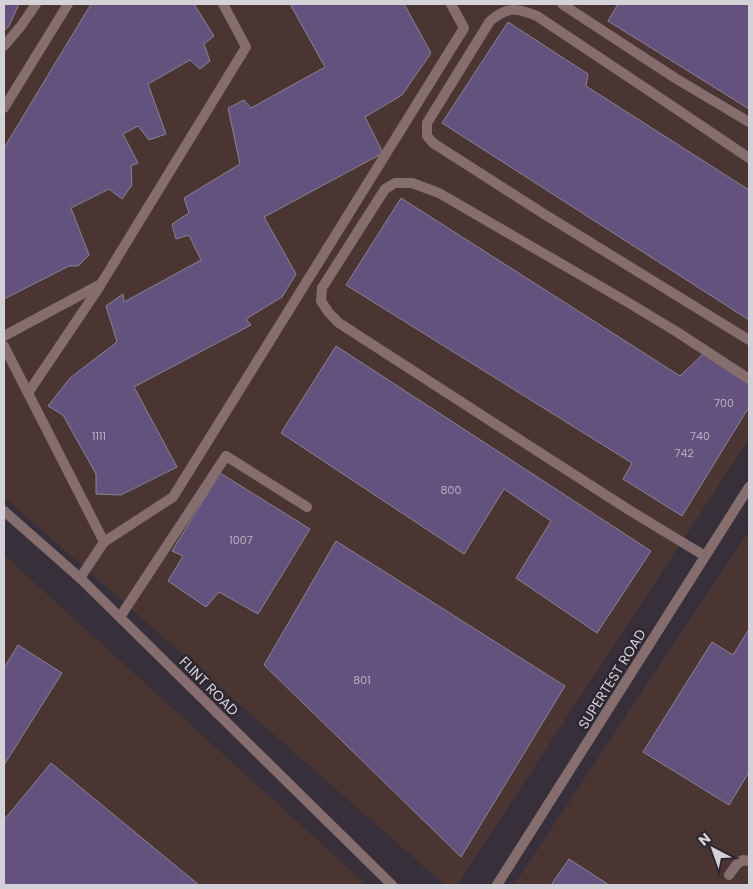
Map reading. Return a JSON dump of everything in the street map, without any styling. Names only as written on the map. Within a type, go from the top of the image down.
[{"type":"street","points":[[4,46],[36,4]]},
{"type":"street","points":[[4,108],[68,4]]},
{"type":"street","points":[[28,394],[101,284],[246,47],[223,4]]},
{"type":"street","points":[[80,578],[104,542],[173,497],[464,28],[451,4]]},
{"type":"street","points":[[562,4],[675,78],[749,122]]},
{"type":"street","points":[[749,158],[537,16],[522,10],[508,10],[490,21],[427,123],[427,136],[433,143],[544,214],[749,340]]},
{"type":"street","points":[[706,556],[621,505],[339,323],[321,301],[322,288],[384,189],[395,183],[412,183],[439,193],[629,303],[749,379]]},
{"type":"street","points":[[4,336],[101,284]]},
{"type":"street","points":[[4,346],[104,542]]},
{"type":"street","points":[[120,617],[226,456],[306,508]]},
{"type":"street","name":"SUPERTEST ROAD","points":[[497,885],[749,487]]},
{"type":"street","name":"FLINT ROAD","points":[[4,511],[80,578],[392,885]]},
{"type":"street","points":[[729,875],[736,864],[743,860],[749,861]]},
{"type":"shaded area","points":[[4,4],[749,4],[749,439],[457,885],[445,885],[4,497]]},
{"type":"shaded area","points":[[749,531],[749,885],[514,885]]},
{"type":"shaded area","points":[[4,555],[367,885],[4,885]]},
{"type":"building","points":[[4,4],[19,4],[9,26],[4,31]]},
{"type":"building","points":[[91,4],[194,4],[214,36],[204,44],[210,61],[200,69],[190,60],[148,84],[166,134],[149,140],[138,126],[123,134],[138,163],[131,166],[132,185],[122,199],[109,189],[71,208],[89,255],[78,266],[69,266],[4,299],[4,148]]},
{"type":"building","points":[[290,4],[404,4],[431,53],[402,95],[365,117],[383,153],[264,217],[296,274],[282,297],[246,319],[251,325],[134,387],[177,467],[121,495],[96,494],[96,474],[63,415],[48,406],[70,378],[117,342],[106,306],[123,294],[124,302],[201,260],[189,235],[176,239],[172,224],[189,213],[184,198],[240,164],[228,108],[244,100],[251,108],[325,67]]},
{"type":"building","points":[[618,4],[749,4],[749,109],[608,21]]},
{"type":"building","points":[[508,22],[588,74],[586,86],[749,190],[749,320],[442,123]]},
{"type":"building","points":[[401,198],[680,376],[703,354],[749,382],[749,407],[682,516],[623,479],[632,463],[346,285]]},
{"type":"building","points":[[336,346],[651,551],[597,633],[516,578],[551,521],[504,489],[464,554],[281,433]]},
{"type":"building","points":[[220,473],[310,529],[258,614],[219,592],[206,607],[168,581],[183,556],[172,551]]},
{"type":"building","points":[[336,541],[565,686],[461,857],[264,665]]},
{"type":"building","points":[[749,629],[749,772],[729,805],[643,752],[712,642],[733,655]]},
{"type":"building","points":[[18,645],[62,673],[4,765],[4,668]]},
{"type":"building","points":[[51,763],[199,885],[4,885],[4,820]]},
{"type":"building","points":[[569,859],[609,885],[551,885]]}]
